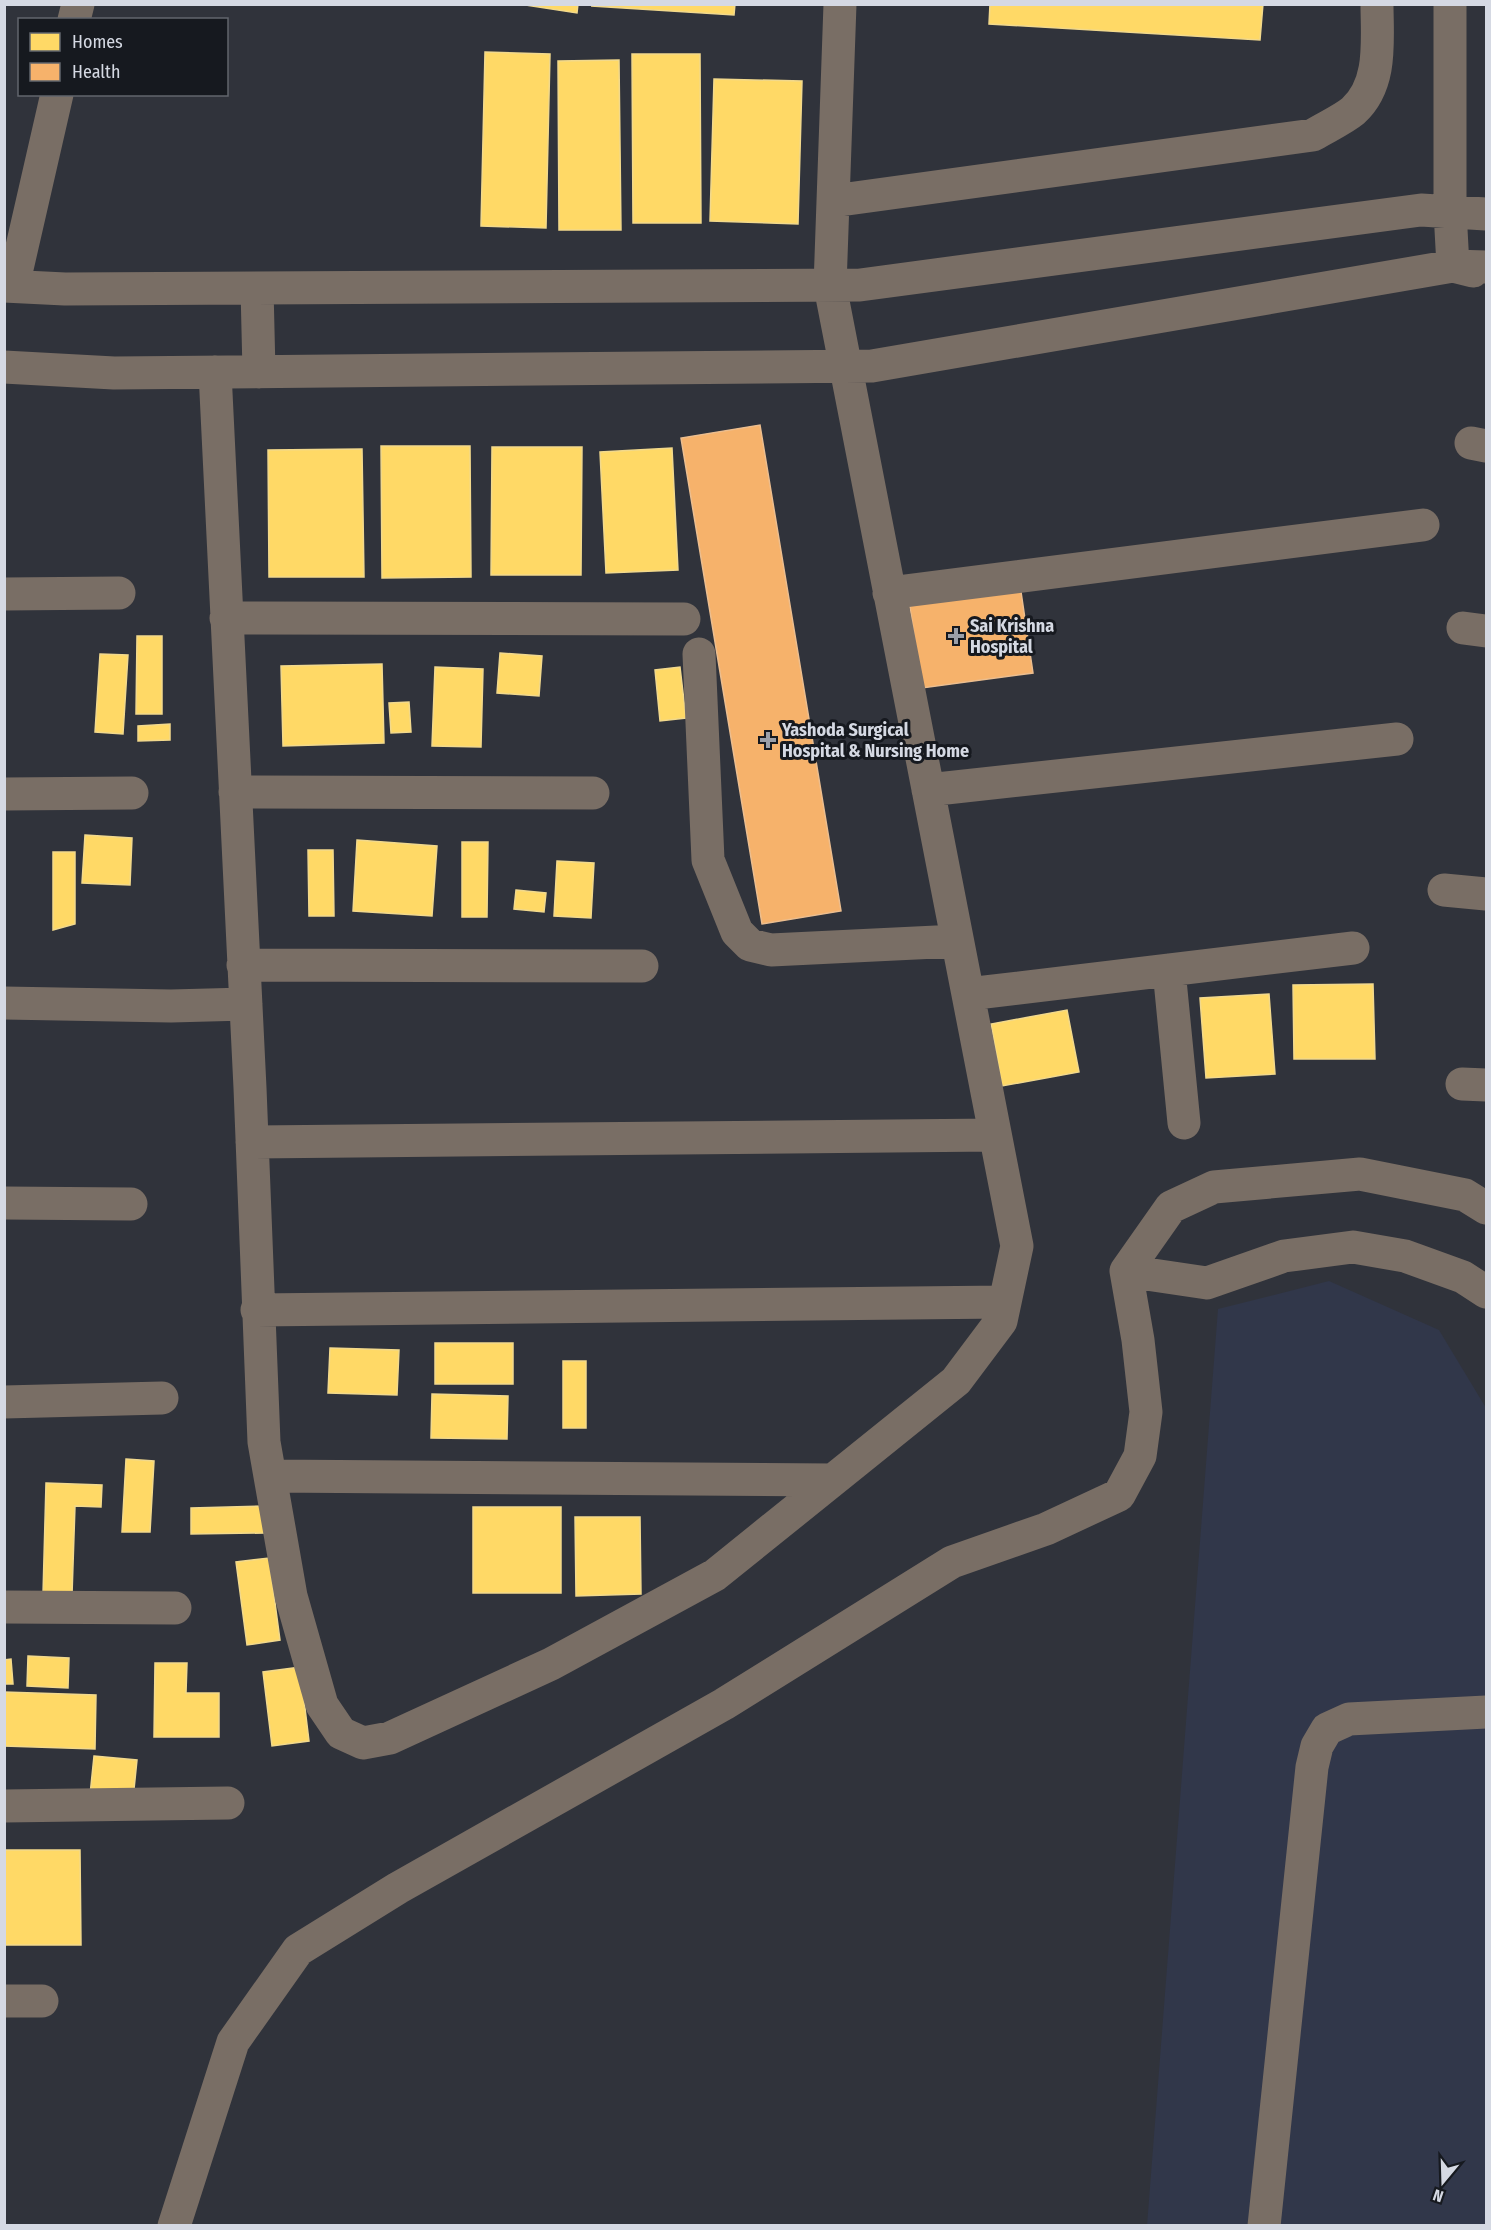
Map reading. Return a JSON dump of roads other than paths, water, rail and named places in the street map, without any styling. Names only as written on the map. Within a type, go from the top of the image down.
[{"type":"street","points":[[215,372],[246,1004],[264,1442],[291,1596],[322,1705],[341,1733],[363,1743],[390,1738],[551,1664],[714,1575],[957,1382],[1001,1320],[1017,1246],[830,286],[840,4]]},
{"type":"street","points":[[833,201],[1313,135],[1353,111],[1366,95],[1377,64],[1377,4]]},
{"type":"street","points":[[1450,4],[1450,211],[1453,266]]},
{"type":"street","points":[[56,96],[9,286],[65,289],[860,285],[1421,210],[1486,213]]},
{"type":"street","points":[[1453,266],[1486,275]]},
{"type":"street","points":[[4,367],[114,373],[872,366],[1453,266],[1486,267]]},
{"type":"street","points":[[257,288],[259,372]]},
{"type":"street","points":[[889,593],[1423,525]]},
{"type":"street","points":[[4,594],[118,593]]},
{"type":"street","points":[[226,618],[684,619]]},
{"type":"street","points":[[699,654],[708,860],[737,932],[750,945],[771,950],[957,941]]},
{"type":"street","points":[[928,790],[1397,739]]},
{"type":"street","points":[[235,792],[593,793]]},
{"type":"street","points":[[4,794],[132,793]]},
{"type":"street","points":[[1444,890],[1486,894]]},
{"type":"street","points":[[968,994],[1353,948]]},
{"type":"street","points":[[243,965],[642,966]]},
{"type":"street","points":[[1169,970],[1184,1123]]},
{"type":"street","points":[[4,1003],[171,1006],[246,1004]]},
{"type":"street","points":[[252,1142],[995,1135]]},
{"type":"street","points":[[174,2226],[233,2042],[298,1950],[398,1888],[724,1704],[952,1562],[1046,1529],[1119,1495],[1140,1456],[1146,1412],[1138,1340],[1126,1271],[1172,1207],[1214,1187],[1360,1173],[1465,1195],[1486,1208]]},
{"type":"street","points":[[4,1203],[131,1204]]},
{"type":"street","points":[[1126,1271],[1207,1283],[1284,1256],[1353,1247],[1405,1256],[1463,1276],[1486,1292]]},
{"type":"street","points":[[257,1310],[1005,1302]]},
{"type":"street","points":[[4,1402],[162,1398]]},
{"type":"street","points":[[270,1476],[833,1480]]},
{"type":"street","points":[[4,1607],[175,1608]]},
{"type":"street","points":[[1264,2226],[1312,1767],[1317,1746],[1327,1729],[1349,1719],[1486,1712]]},
{"type":"street","points":[[4,1806],[228,1803]]},
{"type":"street","points":[[4,2001],[42,2001]]},
{"type":"place","name":"Sai Krishna Hospital","points":[[956,636]]},
{"type":"place","name":"Yashoda Surgical Hospital & Nursing Home","points":[[768,740]]}]
